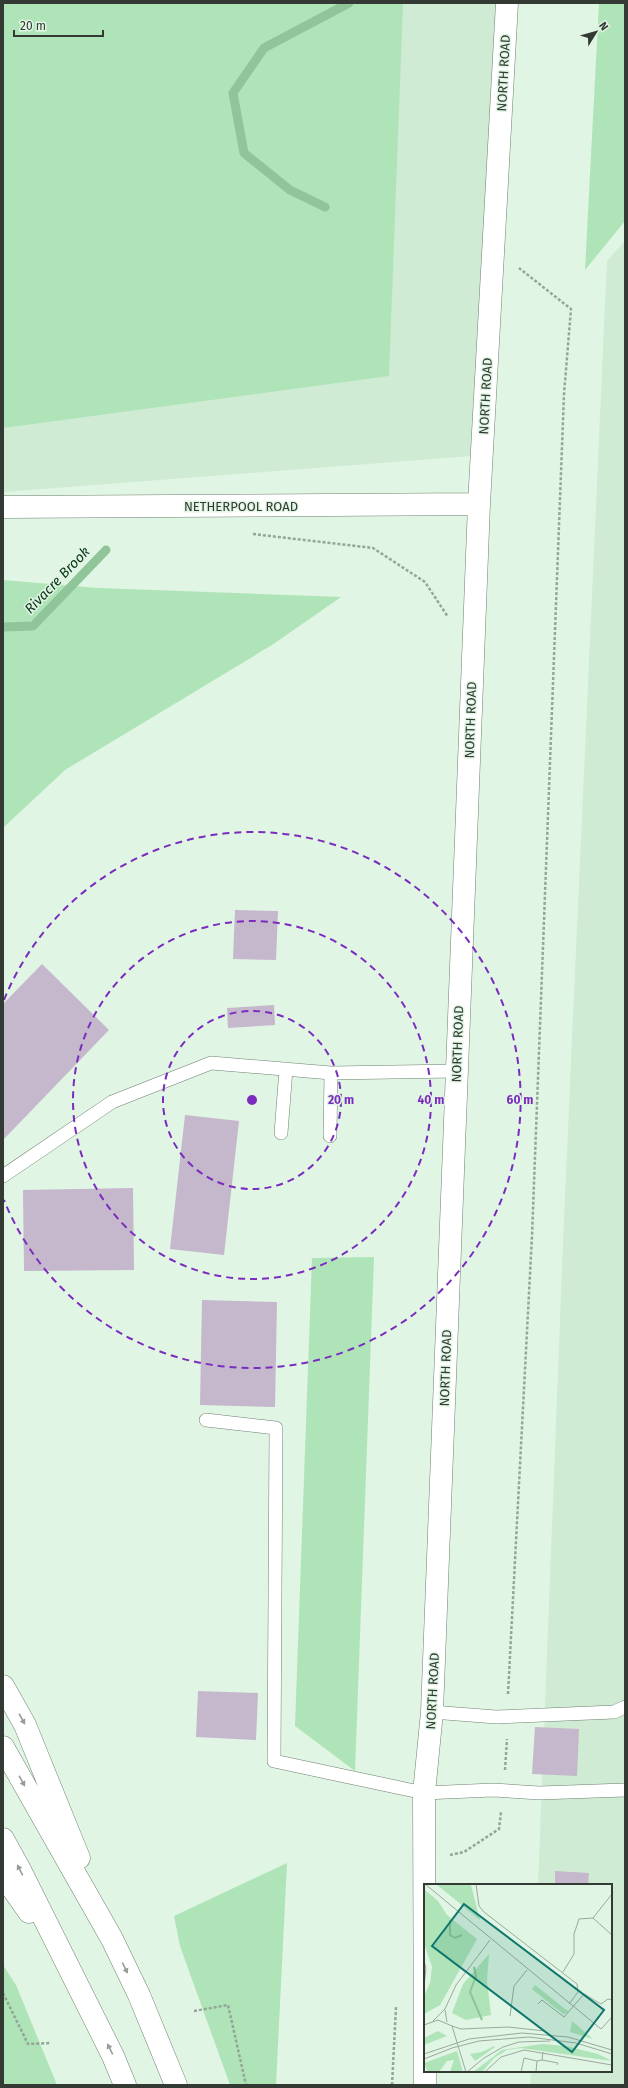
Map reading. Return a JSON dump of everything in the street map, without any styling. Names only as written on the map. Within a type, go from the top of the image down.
[{"type":"main road","name":"NORTH ROAD","points":[[425,1884],[424,1793],[432,1712],[479,504],[507,3]]},
{"type":"main road","name":"NETHERPOOL ROAD","points":[[3,507],[479,504]]},
{"type":"main road","points":[[3,1686],[26,1725],[112,1939]]},
{"type":"main road","points":[[3,1747],[112,1939],[139,1995],[176,2085]]},
{"type":"main road","points":[[3,1839],[113,2056],[125,2085]]},
{"type":"main road","points":[[3,1875],[70,1970]]},
{"type":"main road","name":"NORTH ROAD","points":[[425,2072],[425,2085]]},
{"type":"lane","points":[[3,1176],[112,1102],[211,1063],[332,1073],[456,1070]]},
{"type":"lane","points":[[281,1133],[286,1069]]},
{"type":"lane","points":[[330,1136],[332,1073]]},
{"type":"lane","points":[[206,1420],[276,1428],[274,1761],[424,1793],[625,1790]]},
{"type":"lane","points":[[432,1712],[507,1717],[614,1712],[625,1707]]},
{"type":"path","points":[[425,1860],[464,1852],[499,1829],[505,1791],[507,1717],[532,1236],[564,394],[571,308],[493,248]]},
{"type":"path","points":[[249,534],[373,548],[425,582],[449,619]]},
{"type":"path","points":[[3,1993],[28,2044],[51,2043]]},
{"type":"path","points":[[194,2011],[228,2005],[246,2085]]},
{"type":"path","points":[[392,2085],[396,2006]]},
{"type":"shaded area","points":[[3,3],[500,3],[471,456],[3,492]]},
{"type":"shaded area","points":[[625,241],[625,2085],[530,2085],[531,2072],[612,2072],[612,1884],[538,1884],[564,1218],[607,261]]},
{"type":"green space","points":[[3,3],[403,3],[389,376],[3,428]]},
{"type":"green space","points":[[599,3],[625,3],[625,221],[585,270]]},
{"type":"green space","points":[[3,580],[98,588],[341,597],[272,645],[65,770],[3,828]]},
{"type":"green space","points":[[374,1257],[355,1771],[295,1726],[312,1258]]},
{"type":"green space","points":[[287,1863],[276,2085],[230,2085],[180,1946],[174,1916]]},
{"type":"green space","points":[[3,1965],[16,1985],[57,2085],[3,2085]]},
{"type":"building","points":[[235,910],[278,911],[276,960],[233,959]]},
{"type":"building","points":[[42,964],[109,1030],[3,1140],[3,1004]]},
{"type":"building","points":[[274,1005],[275,1025],[228,1028],[227,1008]]},
{"type":"building","points":[[185,1115],[239,1121],[224,1255],[170,1249]]},
{"type":"building","points":[[133,1188],[134,1270],[24,1271],[23,1190]]},
{"type":"building","points":[[202,1300],[277,1302],[275,1407],[200,1405]]},
{"type":"building","points":[[198,1691],[258,1693],[256,1740],[196,1737]]},
{"type":"building","points":[[535,1727],[579,1729],[577,1776],[532,1774]]},
{"type":"building","points":[[555,1871],[589,1873],[588,1884],[555,1884]]},
{"type":"waterway","points":[[325,207],[290,190],[244,153],[233,93],[264,48],[349,3]]},
{"type":"waterway","name":"Rivacre Brook","points":[[3,627],[33,626],[106,550]]}]
